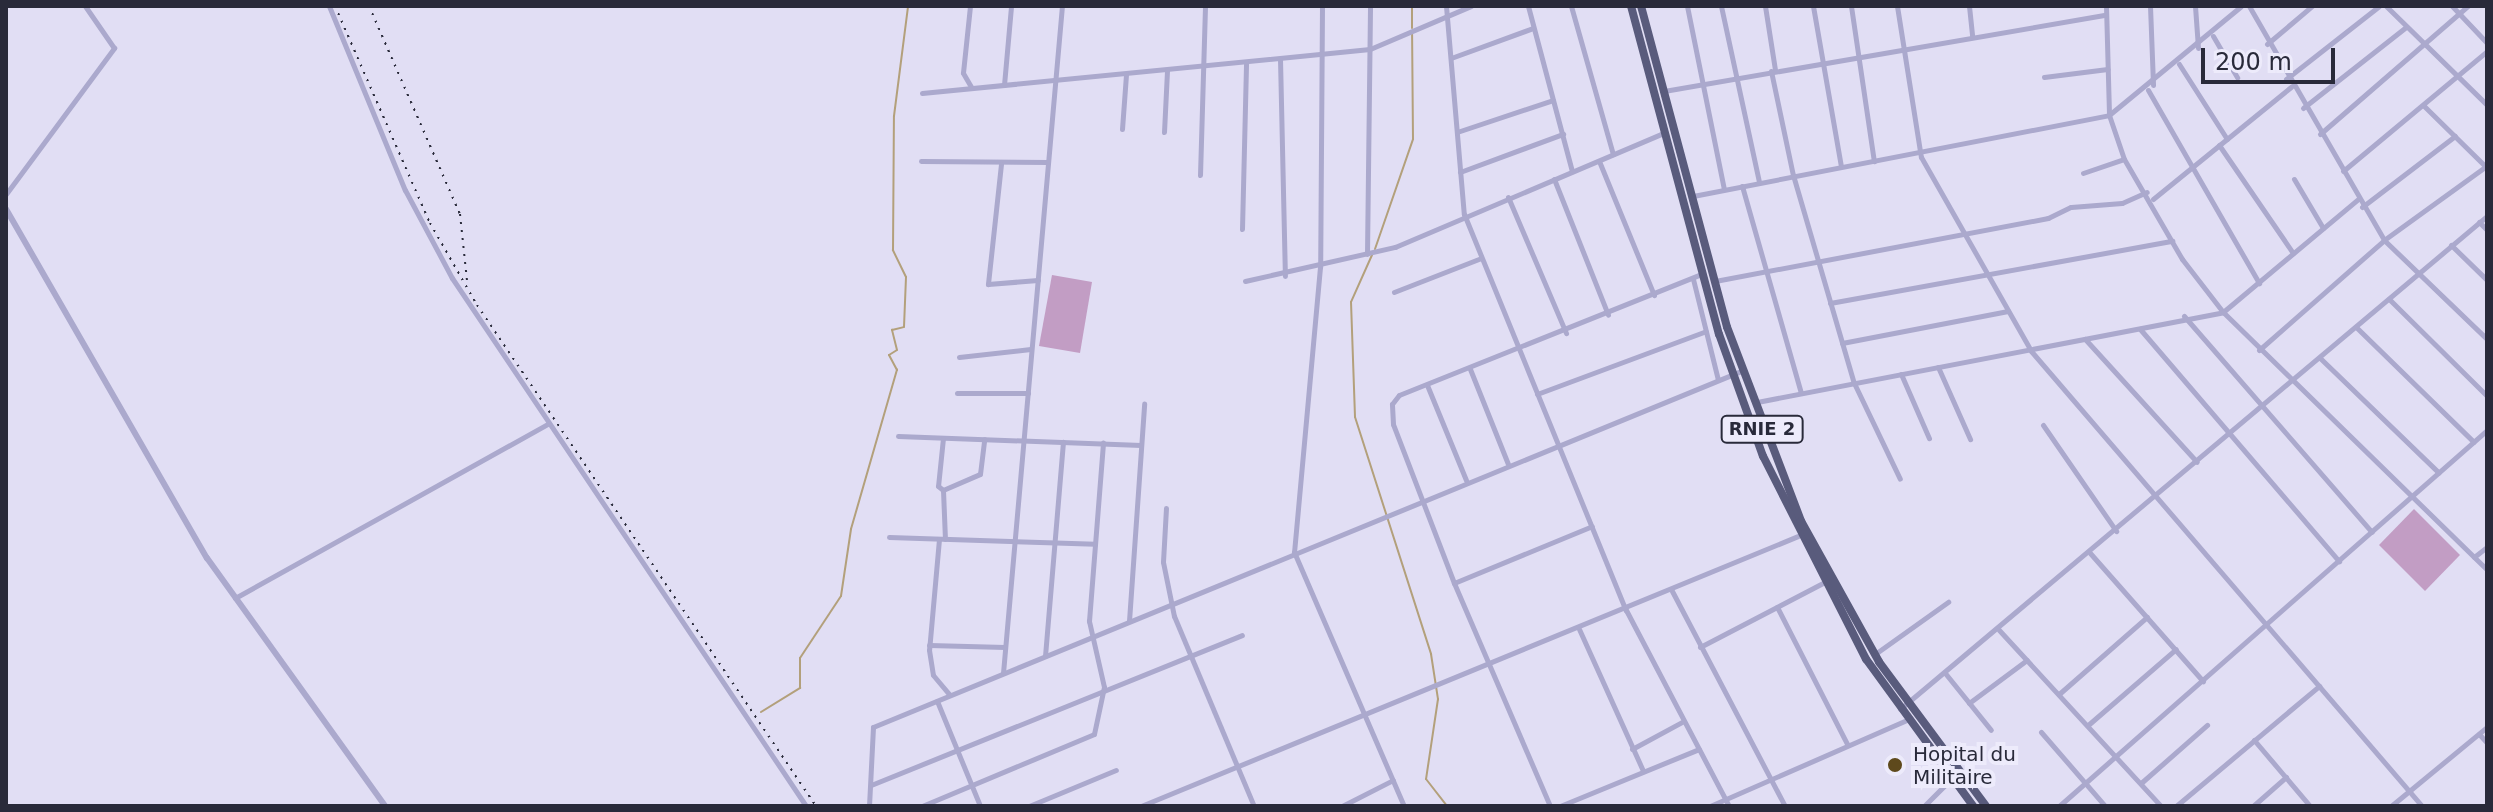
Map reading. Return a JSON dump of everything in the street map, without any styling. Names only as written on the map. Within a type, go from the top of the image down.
[{"type":"main road","name":"RNIE 2","points":[[1631,6],[1731,375],[1798,536],[1899,710],[1973,806]]},
{"type":"main road","name":"RNIE 2","points":[[1641,6],[1741,371],[1801,521],[1874,654],[1986,806]]},
{"type":"street","points":[[6,194],[114,48],[85,6]]},
{"type":"street","points":[[329,6],[429,237],[549,423],[806,806]]},
{"type":"street","points":[[970,6],[963,73],[971,88]]},
{"type":"street","points":[[1004,85],[1011,6]]},
{"type":"street","points":[[1003,673],[1062,6]]},
{"type":"street","points":[[1200,175],[1205,6]]},
{"type":"street","points":[[1322,6],[1320,267],[1294,552],[1404,806]]},
{"type":"street","points":[[1367,254],[1370,6]]},
{"type":"street","points":[[1446,6],[1464,214],[1626,610],[1726,803]]},
{"type":"street","points":[[922,93],[1370,49],[1471,6]]},
{"type":"street","points":[[1528,6],[1572,171]]},
{"type":"street","points":[[1571,6],[1613,154]]},
{"type":"street","points":[[1687,6],[1700,84],[1724,189]]},
{"type":"street","points":[[1721,6],[1734,78],[1759,182]]},
{"type":"street","points":[[1765,6],[1773,70],[1793,175],[1854,383],[1900,479]]},
{"type":"street","points":[[1813,6],[1841,166]]},
{"type":"street","points":[[1851,6],[1874,161]]},
{"type":"street","points":[[1897,6],[1921,157],[2031,351],[2422,806]]},
{"type":"street","points":[[1969,6],[1972,37]]},
{"type":"street","points":[[2106,6],[2109,115],[2124,159],[2153,199],[2172,241],[2223,312],[2259,350],[2487,570]]},
{"type":"street","points":[[2150,6],[2151,88],[2259,283]]},
{"type":"street","points":[[2195,6],[2198,48]]},
{"type":"street","points":[[1692,196],[1841,166],[1921,157],[2109,115],[2151,88],[2213,36],[2241,6]]},
{"type":"street","points":[[2249,6],[2286,79],[2384,240],[2487,339]]},
{"type":"street","points":[[2267,44],[2312,6]]},
{"type":"street","points":[[2286,79],[2379,6]]},
{"type":"street","points":[[2386,6],[2487,105]]},
{"type":"street","points":[[2452,6],[2487,43]]},
{"type":"street","points":[[2320,134],[2428,48],[2468,6]]},
{"type":"street","points":[[1663,91],[1903,46],[2106,15]]},
{"type":"street","points":[[2303,108],[2407,27]]},
{"type":"street","points":[[1451,58],[1533,28]]},
{"type":"street","points":[[2213,36],[2237,77]]},
{"type":"street","points":[[2343,171],[2459,78],[2487,51]]},
{"type":"street","points":[[1280,59],[1285,276]]},
{"type":"street","points":[[1242,229],[1246,62]]},
{"type":"street","points":[[2179,64],[2227,139]]},
{"type":"street","points":[[2044,77],[2107,69]]},
{"type":"street","points":[[1164,132],[1167,70]]},
{"type":"street","points":[[1122,129],[1126,74]]},
{"type":"street","points":[[2153,199],[2291,87]]},
{"type":"street","points":[[1457,132],[1553,100]]},
{"type":"street","points":[[2259,350],[2384,240],[2486,167],[2424,106]]},
{"type":"street","points":[[1245,281],[1285,276],[1367,254],[1665,133]]},
{"type":"street","points":[[1460,172],[1563,134]]},
{"type":"street","points":[[2362,207],[2455,136]]},
{"type":"street","points":[[2219,145],[2293,253]]},
{"type":"street","points":[[2083,173],[2124,159]]},
{"type":"street","points":[[921,161],[1048,162]]},
{"type":"street","points":[[1599,161],[1654,295]]},
{"type":"street","points":[[1001,164],[988,284],[1038,280]]},
{"type":"street","points":[[1554,179],[1608,315]]},
{"type":"street","points":[[2294,179],[2323,228]]},
{"type":"street","points":[[1742,186],[1801,393]]},
{"type":"street","points":[[1714,281],[1965,235],[2147,192]]},
{"type":"street","points":[[1508,197],[1566,333]]},
{"type":"street","points":[[1752,403],[2031,351],[2140,329],[2184,316],[2223,312],[2358,199]]},
{"type":"street","points":[[6,209],[234,599],[385,806]]},
{"type":"street","points":[[1899,710],[1999,630],[2357,328],[2418,271],[2487,216]]},
{"type":"street","points":[[2479,222],[2487,230]]},
{"type":"street","points":[[1830,303],[2172,241]]},
{"type":"street","points":[[2451,245],[2487,280]]},
{"type":"street","points":[[1394,292],[1481,258]]},
{"type":"street","points":[[1550,806],[1454,583],[1391,409],[1399,395],[1566,333],[1702,274]]},
{"type":"street","points":[[1693,279],[1718,380]]},
{"type":"street","points":[[2389,299],[2487,396]]},
{"type":"street","points":[[1842,343],[2008,311]]},
{"type":"street","points":[[2184,316],[2372,532]]},
{"type":"street","points":[[2357,328],[2474,442]]},
{"type":"street","points":[[2140,329],[2228,436],[2339,561]]},
{"type":"street","points":[[1537,394],[1706,331]]},
{"type":"street","points":[[2085,339],[2197,462]]},
{"type":"street","points":[[959,357],[1031,349]]},
{"type":"street","points":[[2320,358],[2439,473]]},
{"type":"street","points":[[1938,367],[1970,439]]},
{"type":"street","points":[[1470,369],[1508,464]]},
{"type":"street","points":[[869,806],[873,727],[1424,496],[1741,371]]},
{"type":"street","points":[[1901,374],[1929,438]]},
{"type":"street","points":[[1427,385],[1466,480]]},
{"type":"street","points":[[957,393],[1028,393]]},
{"type":"street","points":[[1129,621],[1144,404]]},
{"type":"street","points":[[234,599],[549,423]]},
{"type":"street","points":[[2043,425],[2116,531]]},
{"type":"street","points":[[2059,806],[2487,430]]},
{"type":"street","points":[[898,436],[1141,445]]},
{"type":"street","points":[[943,438],[938,486],[943,490]]},
{"type":"street","points":[[943,490],[980,474],[984,439]]},
{"type":"street","points":[[1045,656],[1063,442]]},
{"type":"street","points":[[922,806],[938,803],[971,785],[1089,738],[1103,691],[1089,638],[1103,443]]},
{"type":"street","points":[[943,490],[942,539],[929,645],[933,675],[950,695]]},
{"type":"street","points":[[1166,508],[1162,543],[1172,603],[1189,657],[1254,806]]},
{"type":"street","points":[[1454,583],[1592,526]]},
{"type":"street","points":[[1141,806],[1626,610],[1798,536]]},
{"type":"street","points":[[889,537],[1095,544]]},
{"type":"street","points":[[2474,557],[2487,547]]},
{"type":"street","points":[[2090,553],[2204,681]]},
{"type":"street","points":[[1699,647],[1823,583]]},
{"type":"street","points":[[1672,591],[1767,783],[1785,806]]},
{"type":"street","points":[[1874,654],[1948,602]]},
{"type":"street","points":[[1777,607],[1847,744]]},
{"type":"street","points":[[2059,694],[2147,617]]},
{"type":"street","points":[[1579,629],[1643,771]]},
{"type":"street","points":[[1999,630],[2161,806]]},
{"type":"street","points":[[871,785],[1242,635]]},
{"type":"street","points":[[929,645],[1005,647]]},
{"type":"street","points":[[2088,725],[2176,649]]},
{"type":"street","points":[[1969,703],[2027,660]]},
{"type":"street","points":[[1945,673],[1991,730]]},
{"type":"street","points":[[2176,806],[2319,686]]},
{"type":"street","points":[[937,701],[980,806]]},
{"type":"street","points":[[1710,806],[1726,803],[1847,744],[1917,715]]},
{"type":"street","points":[[1632,749],[1682,722]]},
{"type":"street","points":[[2141,783],[2207,725]]},
{"type":"street","points":[[2391,806],[2487,727]]},
{"type":"street","points":[[2041,732],[2105,806]]},
{"type":"street","points":[[2479,734],[2487,743]]},
{"type":"street","points":[[2254,740],[2310,806]]},
{"type":"street","points":[[1560,806],[1699,749]]},
{"type":"street","points":[[1029,806],[1116,770]]},
{"type":"street","points":[[2253,806],[2286,777]]},
{"type":"street","points":[[1924,806],[1951,779]]},
{"type":"street","points":[[1342,806],[1393,780]]},
{"type":"shaded area","points":[[1052,275],[1092,282],[1080,353],[1039,346]]},
{"type":"shaded area","points":[[2414,509],[2460,555],[2425,591],[2379,545]]},
{"type":"waterway","points":[[761,712],[800,688],[800,658],[841,596],[851,529],[897,370],[889,355],[897,350],[892,330],[904,327],[906,277],[893,250],[894,116],[908,6]]},
{"type":"waterway","points":[[1412,6],[1412,28]]},
{"type":"waterway","points":[[1375,249],[1413,139],[1412,34]]},
{"type":"waterway","points":[[1372,255],[1351,302],[1355,417],[1431,654],[1438,699],[1426,779],[1447,806]]},
{"type":"railway","points":[[335,6],[430,223],[477,305],[816,806]]},
{"type":"railway","points":[[369,6],[460,214],[467,281]]},
{"type":"place","name":"Hopital du Militaire","points":[[1895,765]]}]
